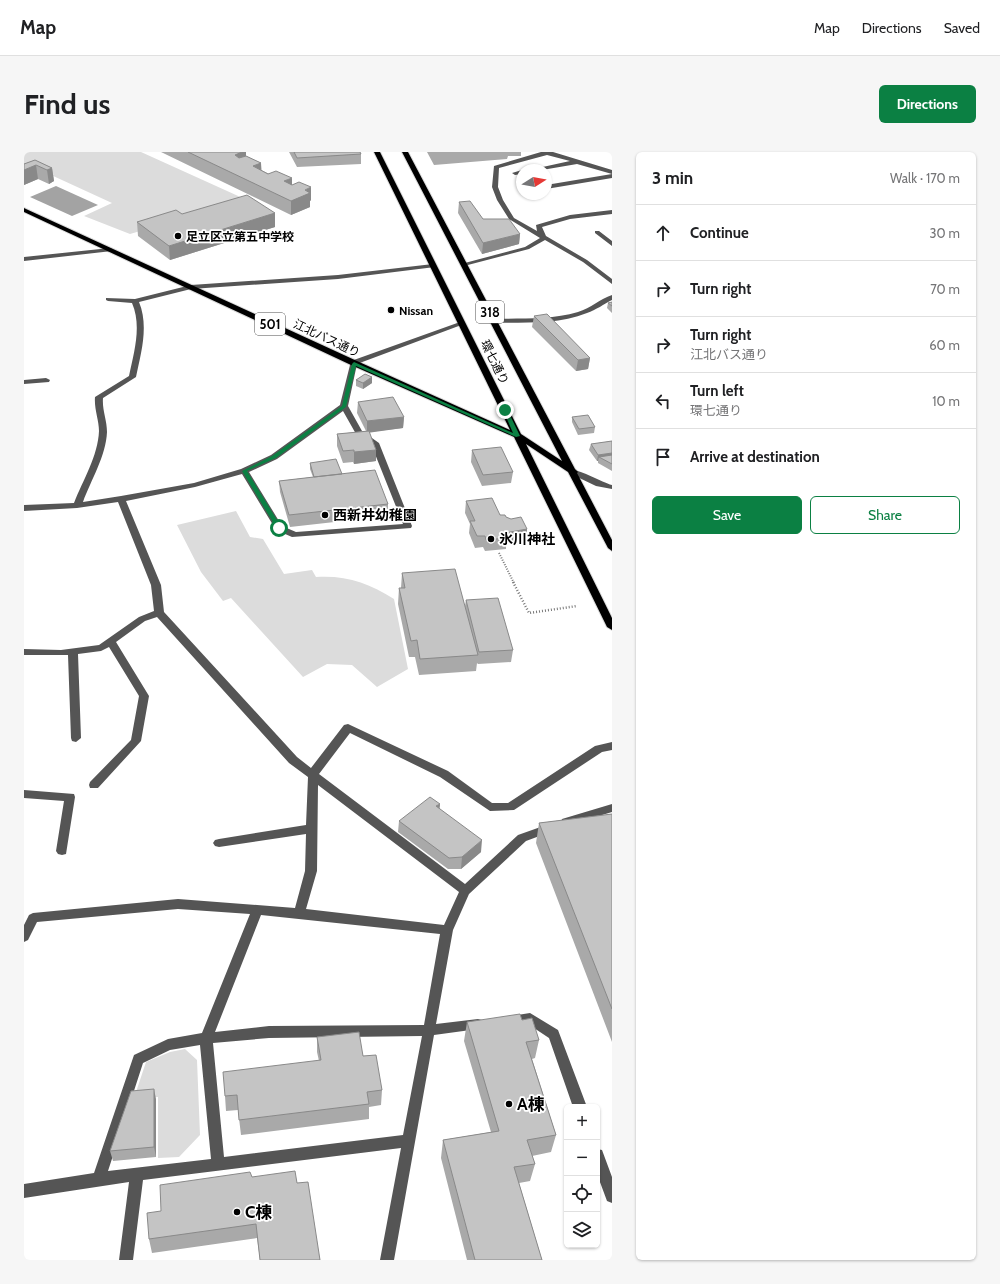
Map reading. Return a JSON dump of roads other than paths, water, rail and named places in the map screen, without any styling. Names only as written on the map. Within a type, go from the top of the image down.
[{"type":"main road","name":"環七通り","points":[[377,152],[612,627]]},
{"type":"main road","name":"環七通り","points":[[405,152],[574,472],[612,548]]},
{"type":"main road","name":"江北バス通り","points":[[24,210],[354,364],[518,436],[574,472]]},
{"type":"street","points":[[612,172],[548,152],[496,167],[495,188],[500,200],[512,219],[585,261],[612,282]]},
{"type":"street","points":[[552,167],[578,162]]},
{"type":"street","points":[[552,186],[612,176]]},
{"type":"street","points":[[544,238],[538,226],[570,217],[612,212]]},
{"type":"street","points":[[597,232],[612,244]]},
{"type":"street","points":[[464,264],[527,248],[544,238]]},
{"type":"street","points":[[24,259],[110,250]]},
{"type":"street","points":[[108,299],[135,301],[191,287],[338,277],[433,266]]},
{"type":"street","points":[[494,321],[540,320],[572,316],[583,313],[612,297]]},
{"type":"street","points":[[77,505],[99,449],[103,431],[98,407],[100,397],[132,377],[140,342],[138,307],[135,301]]},
{"type":"street","points":[[24,508],[77,505],[121,499],[195,485],[244,471],[274,457],[344,406],[354,364],[462,323]]},
{"type":"street","points":[[24,382],[46,380]]},
{"type":"street","points":[[244,471],[279,528],[295,534],[408,526],[375,443],[359,432],[344,406]]},
{"type":"street","points":[[574,472],[599,484],[612,487]]},
{"type":"street","points":[[121,499],[156,585],[159,613],[180,634],[293,760],[465,891]]},
{"type":"street","points":[[24,652],[61,653],[101,648],[142,619],[159,613]]},
{"type":"street","points":[[94,785],[136,741],[144,696],[111,642]]},
{"type":"street","points":[[73,652],[76,738]]},
{"type":"street","points":[[299,913],[311,871],[313,774],[348,728],[444,774],[490,807],[510,806],[599,749],[612,746]]},
{"type":"street","points":[[24,794],[70,797],[62,851]]},
{"type":"street","points":[[387,1260],[447,930],[465,891],[522,838],[612,808]]},
{"type":"street","points":[[219,843],[312,829]]},
{"type":"street","points":[[24,937],[33,918],[178,904],[299,913],[447,930]]},
{"type":"street","points":[[218,1164],[206,1038],[257,911]]},
{"type":"street","points":[[99,1179],[138,1059],[168,1045],[206,1038],[269,1032],[428,1030],[530,1018],[554,1034],[579,1104]]},
{"type":"street","points":[[24,1191],[99,1179],[408,1141]]},
{"type":"street","points":[[600,1163],[612,1196]]},
{"type":"street","points":[[126,1260],[138,1175]]},
{"type":"place","name":"足立区立第五中学校","points":[[178,236]]},
{"type":"place","name":"Nissan","points":[[391,310]]},
{"type":"place","name":"西新井幼稚園","points":[[325,515]]},
{"type":"place","name":"氷川神社","points":[[491,539]]},
{"type":"place","name":"A棟","points":[[509,1104]]},
{"type":"place","name":"C棟","points":[[237,1212]]}]
